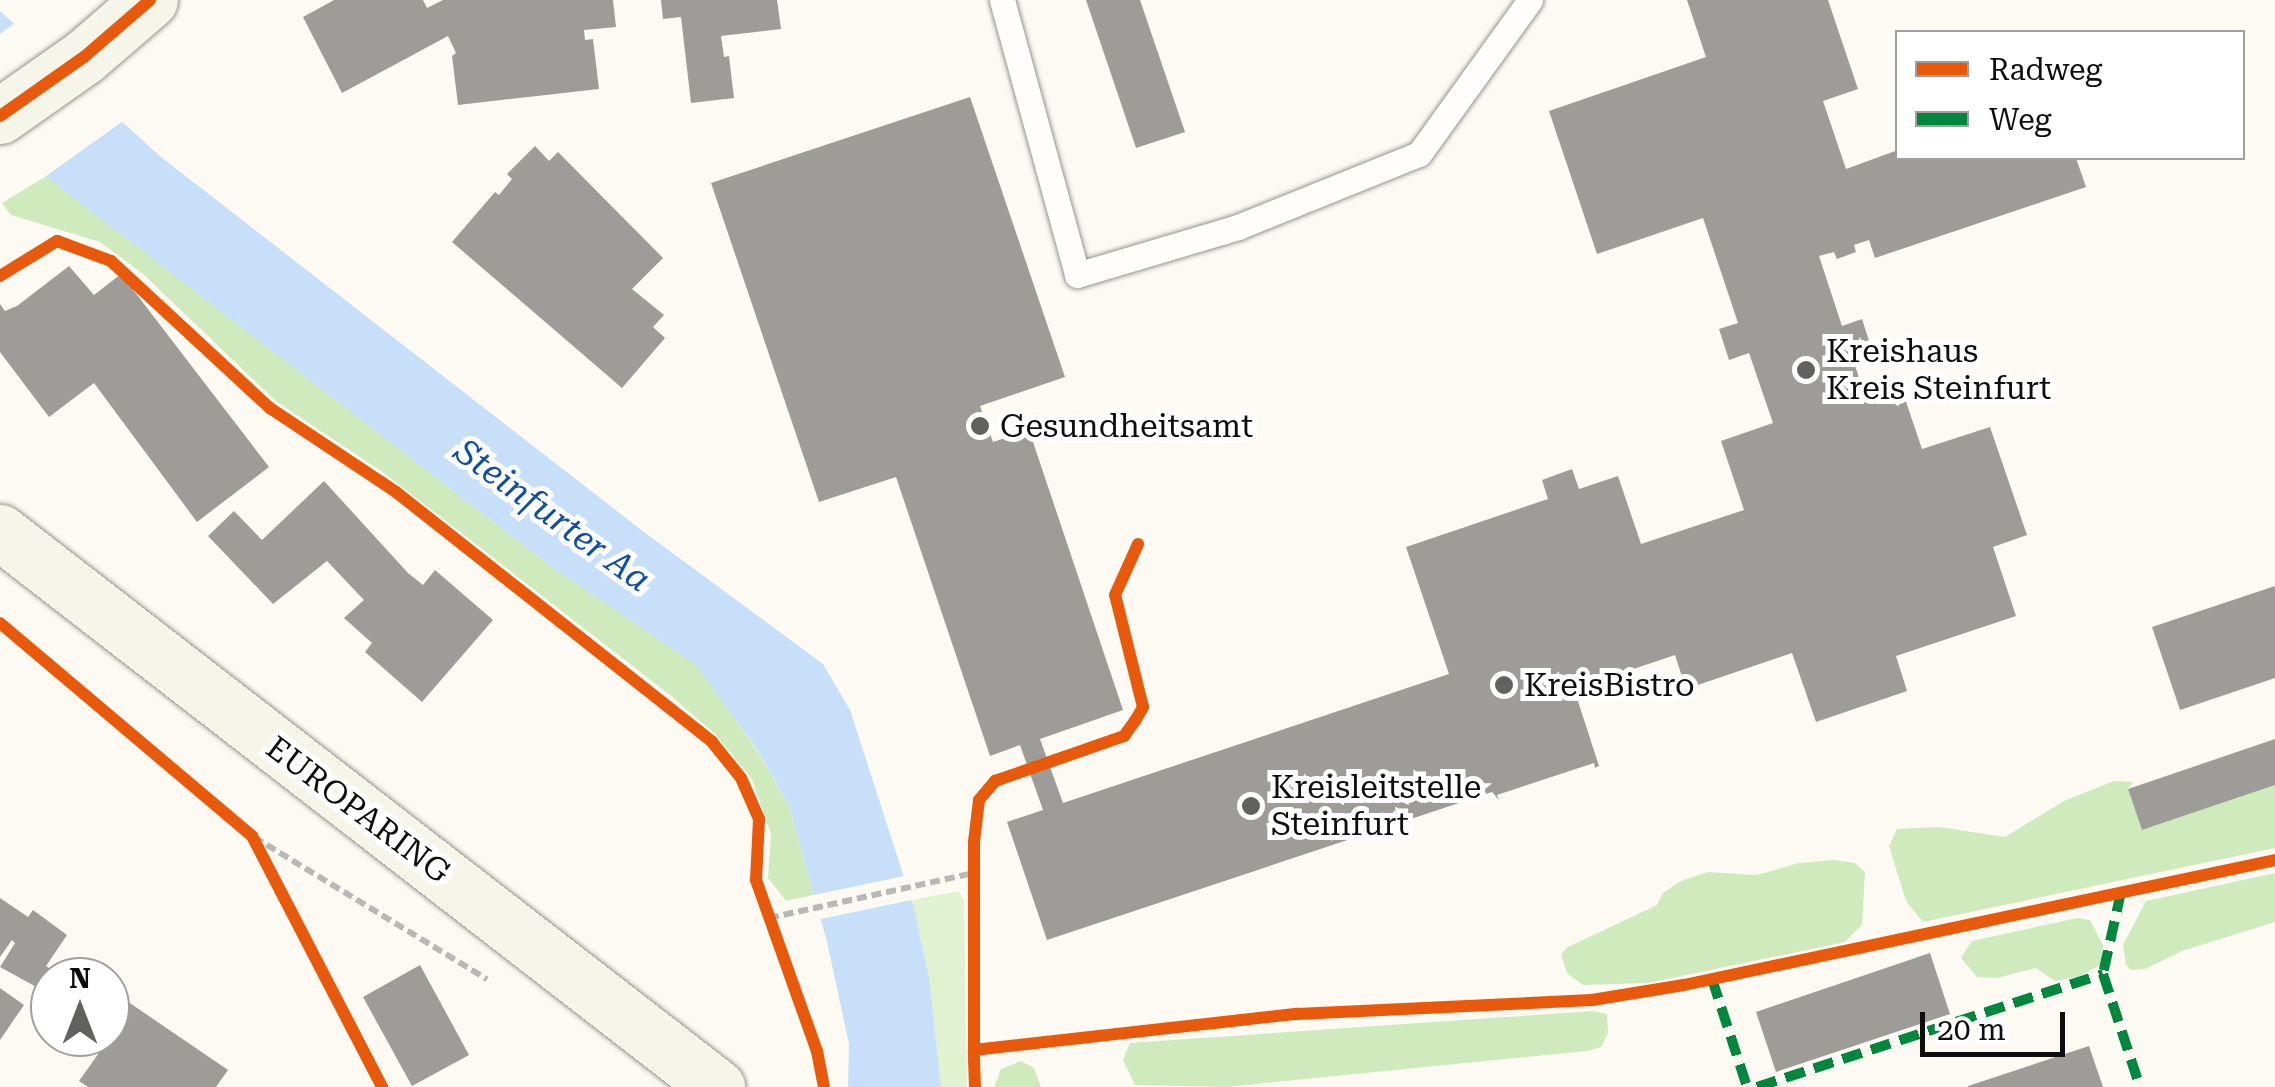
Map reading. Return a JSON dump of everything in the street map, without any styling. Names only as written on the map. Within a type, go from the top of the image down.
[{"type":"main road","points":[[0,116],[84,56],[150,0]]},
{"type":"main road","name":"EUROPARING","points":[[0,532],[718,1087]]},
{"type":"lane","points":[[1002,0],[1077,275],[1238,227],[1420,154],[1530,0]]},
{"type":"path","points":[[974,1050],[974,873],[979,800],[996,781],[1124,736],[1143,707],[1116,595],[1138,544]]},
{"type":"path","points":[[0,624],[252,836],[497,986]]},
{"type":"path","points":[[252,836],[382,1087]]},
{"type":"path","points":[[769,918],[974,873]]},
{"type":"green space","points":[[46,176],[553,568],[696,664],[758,752],[789,806],[814,895],[786,901],[768,878],[771,834],[752,779],[716,735],[675,699],[384,473],[277,402],[142,273],[100,242],[11,215],[2,203]]},
{"type":"green space","points":[[2114,781],[2133,782],[2128,789],[2142,830],[2275,785],[2275,848],[1923,922],[1906,901],[1889,846],[1897,829],[1939,827],[2005,837],[2064,801]]},
{"type":"green space","points":[[1799,863],[1855,863],[1865,872],[1862,925],[1845,942],[1648,983],[1583,985],[1567,973],[1561,954],[1568,947],[1657,905],[1663,893],[1681,881],[1708,872],[1757,875]]},
{"type":"green space","points":[[2275,873],[2275,922],[2182,951],[2145,969],[2131,970],[2126,965],[2123,945],[2146,901]]},
{"type":"green space","points":[[959,891],[964,901],[967,1087],[941,1087],[929,977],[912,900]]},
{"type":"green space","points":[[2077,918],[2090,920],[2103,945],[2101,965],[2077,977],[2055,981],[2036,968],[1997,978],[1977,977],[1961,958],[1972,941]]},
{"type":"green space","points":[[1593,1011],[1607,1014],[1608,1033],[1601,1047],[1587,1051],[1226,1087],[1135,1085],[1123,1060],[1130,1043]]},
{"type":"green space","points":[[1021,1061],[1034,1068],[1041,1087],[994,1087],[1001,1069]]},
{"type":"water","name":"Steinfurter Aa","points":[[0,11],[161,157],[644,532],[823,664],[850,710],[914,908],[929,977],[941,1087],[848,1087],[849,1044],[827,942],[789,806],[758,751],[696,665],[553,568],[0,141]]},
{"type":"pier","points":[[15,23],[126,119],[42,179],[0,147],[0,34]]},
{"type":"pier","points":[[909,875],[916,899],[816,920],[809,896]]},
{"type":"building","points":[[334,0],[423,0],[427,8],[443,0],[613,0],[616,27],[584,30],[585,40],[593,39],[599,89],[458,105],[452,56],[456,53],[448,36],[342,93],[303,17]]},
{"type":"building","points":[[661,0],[777,0],[781,29],[721,36],[724,57],[729,56],[734,98],[691,103],[681,17],[663,19]]},
{"type":"building","points":[[1086,0],[1140,0],[1185,132],[1136,148]]},
{"type":"building","points":[[1687,0],[1828,0],[1858,89],[1823,101],[1846,169],[1895,151],[1895,160],[2077,160],[2086,187],[1875,258],[1869,240],[1854,245],[1856,252],[1837,259],[1834,252],[1819,256],[1842,326],[1862,319],[1872,350],[1852,356],[1864,393],[1899,381],[1922,449],[1990,427],[2027,535],[1993,547],[2016,616],[1896,656],[1907,691],[1816,722],[1792,653],[1686,689],[1675,655],[1574,689],[1599,766],[1595,768],[1594,763],[1497,795],[1499,800],[1492,792],[1047,940],[1007,822],[1043,810],[1020,745],[990,756],[896,477],[819,502],[711,183],[970,97],[1065,377],[980,406],[993,442],[1029,430],[1123,710],[1040,739],[1063,803],[1449,674],[1406,547],[1548,499],[1542,480],[1572,469],[1579,489],[1618,476],[1641,544],[1744,510],[1721,441],[1773,423],[1749,353],[1729,360],[1719,329],[1738,323],[1703,218],[1597,254],[1549,111],[1706,57]]},
{"type":"building","points":[[535,146],[549,161],[558,152],[663,258],[632,289],[664,315],[653,327],[665,338],[622,388],[452,242],[495,192],[499,195],[512,179],[507,174]]},
{"type":"building","points":[[69,266],[94,295],[121,274],[269,467],[197,522],[94,383],[49,417],[0,352],[0,304],[5,311],[17,306]]},
{"type":"building","points":[[324,481],[408,573],[423,585],[435,570],[493,620],[422,702],[365,652],[372,643],[344,618],[364,600],[327,561],[273,604],[208,536],[234,511],[262,540]]},
{"type":"building","points":[[2275,586],[2275,678],[2180,710],[2152,627]]},
{"type":"building","points":[[2275,739],[2275,785],[2142,830],[2128,789]]},
{"type":"building","points":[[0,898],[28,917],[33,910],[67,935],[52,957],[30,957],[30,984],[0,967],[15,943],[12,940],[0,957]]},
{"type":"building","points":[[1930,953],[1950,1014],[1776,1072],[1756,1012]]},
{"type":"building","points":[[420,965],[469,1055],[412,1086],[363,997]]},
{"type":"building","points":[[0,988],[24,1005],[0,1040]]},
{"type":"building","points":[[130,1003],[228,1070],[216,1087],[88,1087],[79,1081],[96,1057],[130,1057]]},
{"type":"building","points":[[2089,1046],[2103,1087],[1968,1087],[1968,1086]]},
{"type":"marked path","points":[[2121,892],[2103,974],[2140,1087]]},
{"type":"marked path","points":[[1757,1087],[2103,974]]},
{"type":"marked path","points":[[1712,979],[1747,1087]]},
{"type":"cycle path","points":[[0,116],[84,57],[150,0]]},
{"type":"cycle path","points":[[0,276],[57,241],[111,261],[270,408],[396,492],[712,742],[741,778],[759,819],[756,880],[817,1051],[824,1087]]},
{"type":"cycle path","points":[[974,1050],[974,842],[979,800],[995,781],[1124,736],[1135,721],[1143,707],[1115,595],[1138,544]]},
{"type":"cycle path","points":[[0,623],[252,836],[382,1087]]},
{"type":"cycle path","points":[[975,1087],[974,1050],[1297,1014],[1592,1000],[1684,985],[2275,860]]},
{"type":"place","name":"Kreishaus Kreis Steinfurt","points":[[1806,370]]},
{"type":"place","name":"Gesundheitsamt","points":[[980,426]]},
{"type":"place","name":"KreisBistro","points":[[1504,685]]},
{"type":"place","name":"Kreisleitstelle Steinfurt","points":[[1251,806]]}]
